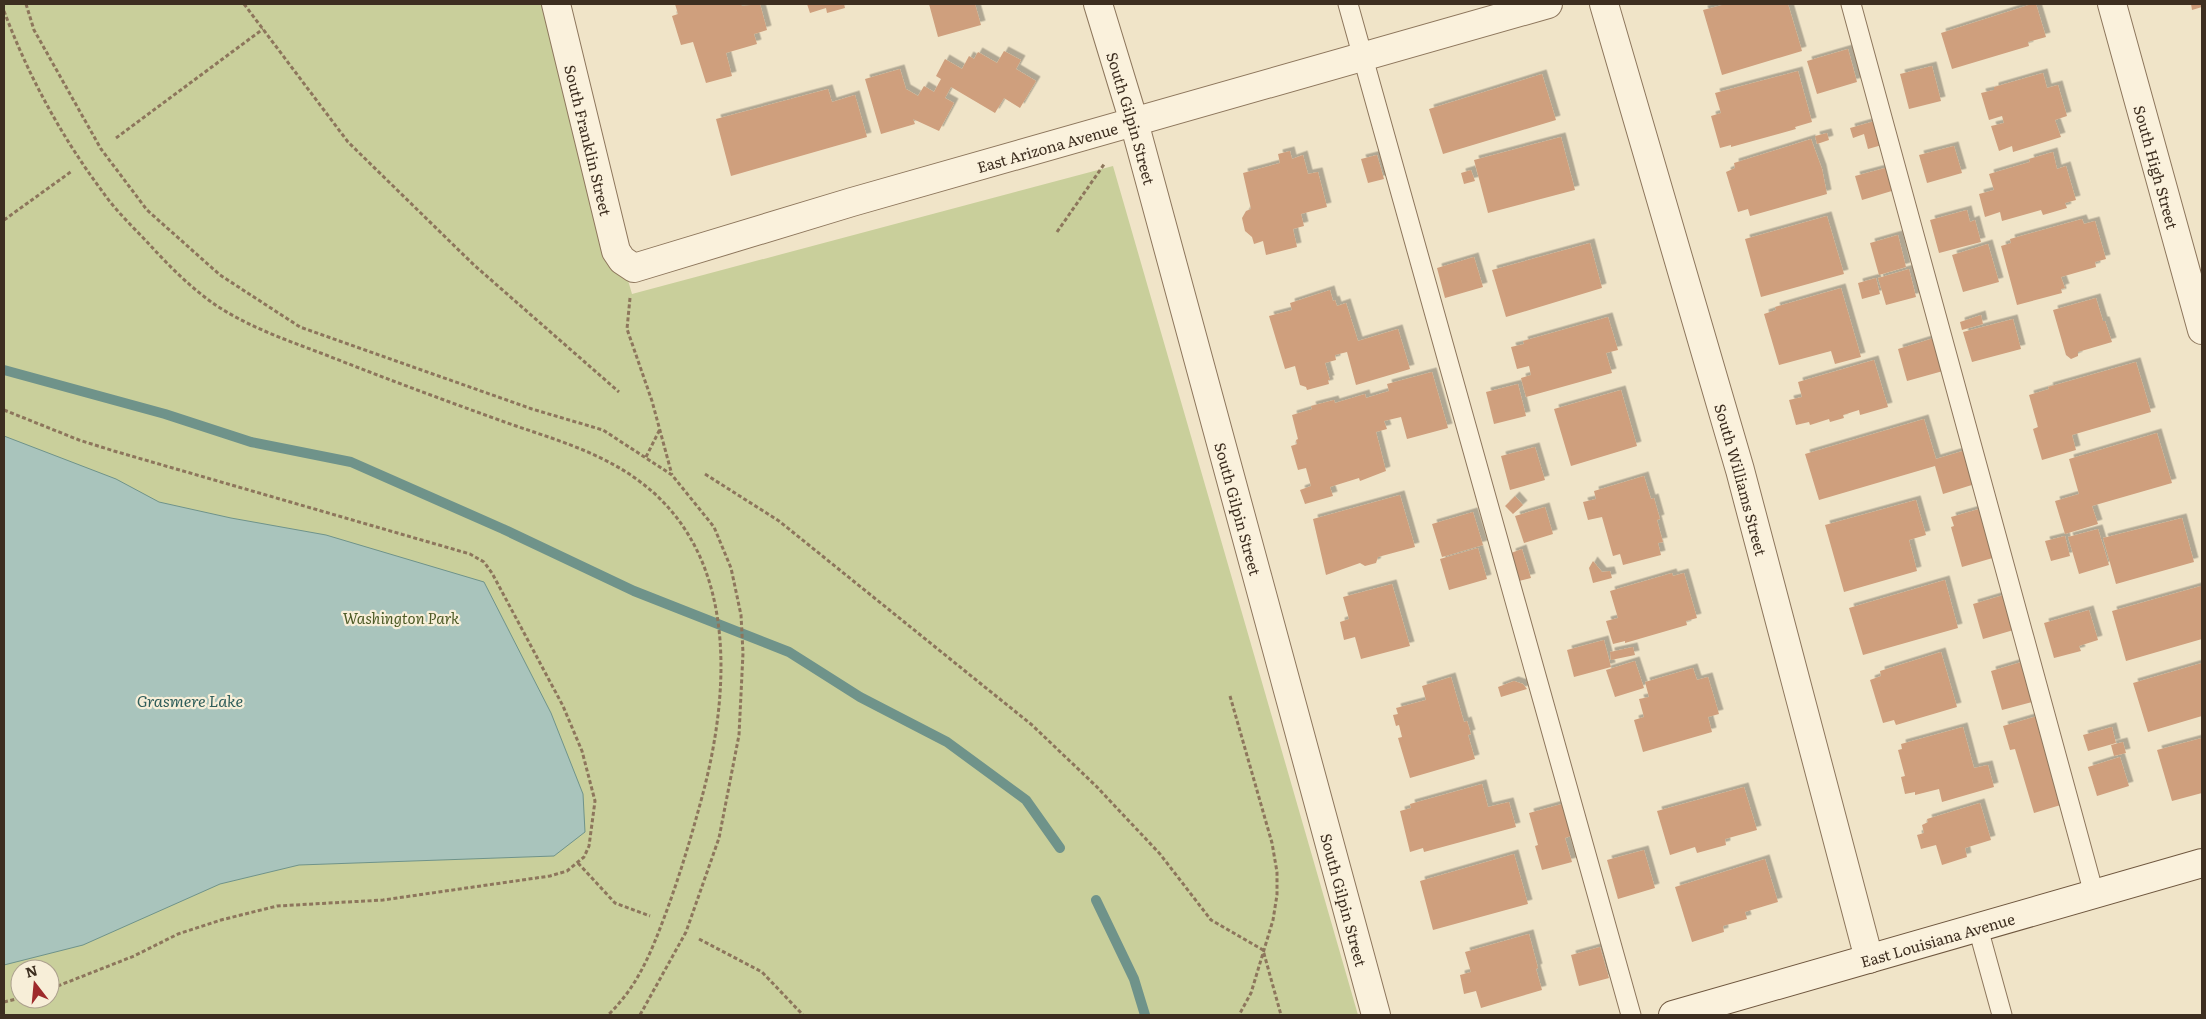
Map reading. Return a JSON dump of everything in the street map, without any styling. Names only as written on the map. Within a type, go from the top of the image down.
[{"type":"street","name":"South Franklin Street","points":[[556,4],[616,251],[622,260],[634,268]]},
{"type":"street","name":"South Gilpin Street","points":[[1098,4],[1134,122],[1376,1015]]},
{"type":"street","name":"East Arizona Avenue","points":[[634,268],[852,202],[1548,4]]},
{"type":"street","name":"South Williams Street","points":[[1604,4],[1740,470],[1869,959]]},
{"type":"street","name":"South High Street","points":[[2112,4],[2202,330]]},
{"type":"street","name":"East Louisiana Avenue","points":[[1672,1015],[2202,863]]},
{"type":"lane","points":[[1348,4],[1631,1015]]},
{"type":"lane","points":[[1851,4],[2094,894]]},
{"type":"lane","points":[[1978,928],[2002,1015]]},
{"type":"path","points":[[26,4],[34,30],[101,149],[147,210],[220,275],[300,327],[532,408],[603,430],[672,476],[714,527],[731,568],[741,615],[743,654],[739,735],[719,838],[686,932],[640,1015]]},
{"type":"path","points":[[244,4],[348,142],[474,265],[619,392]]},
{"type":"path","points":[[4,11],[36,85],[62,132],[103,194],[167,263],[213,304],[244,322],[422,393],[572,444],[635,478],[675,515],[702,565],[718,609],[721,649],[718,726],[711,762],[674,891],[652,952],[638,980],[623,1001],[608,1015]]},
{"type":"path","points":[[116,138],[263,29]]},
{"type":"path","points":[[1057,232],[1105,162]]},
{"type":"path","points":[[4,220],[72,171]]},
{"type":"path","points":[[634,268],[627,329],[652,400],[672,476]]},
{"type":"path","points":[[4,410],[79,440],[114,451],[480,559],[492,573],[563,706],[582,751],[590,777],[594,801],[589,846],[584,857],[567,871],[550,876],[494,885],[384,900],[277,906],[221,920],[178,934],[134,956],[60,985]]},
{"type":"path","points":[[646,457],[660,429]]},
{"type":"path","points":[[705,474],[779,521],[1032,725],[1097,787],[1160,854],[1211,920],[1263,950],[1281,1015]]},
{"type":"path","points":[[1230,696],[1272,843],[1277,872],[1277,896],[1273,920],[1251,994],[1239,1015]]},
{"type":"path","points":[[578,863],[615,903],[650,916]]},
{"type":"path","points":[[699,939],[762,972],[803,1015]]},
{"type":"green space","name":"Washington Park","points":[[4,4],[548,4],[632,294],[1113,166],[1358,1015],[4,1015]]},
{"type":"water","name":"Grasmere Lake","points":[[4,436],[116,479],[159,502],[231,518],[326,535],[484,582],[551,713],[583,794],[585,832],[554,856],[299,865],[220,884],[83,945],[28,959],[10,959],[10,963],[4,965]]},
{"type":"building","points":[[675,4],[741,4],[742,6],[760,4],[767,30],[754,34],[757,44],[726,53],[732,76],[706,83],[693,42],[681,45],[672,16],[678,14]]},
{"type":"building","points":[[807,4],[844,4],[845,8],[827,13],[826,8],[810,13]]},
{"type":"building","points":[[929,4],[975,4],[981,25],[938,37]]},
{"type":"building","points":[[1726,4],[1788,4],[1802,51],[1722,75],[1703,10]]},
{"type":"building","points":[[2036,4],[2046,37],[2028,42],[2029,46],[1952,69],[1941,33]]},
{"type":"building","points":[[2191,4],[2202,4],[2202,7],[2192,10]]},
{"type":"building","points":[[1848,49],[1857,82],[1817,94],[1807,61]]},
{"type":"building","points":[[1004,51],[1021,60],[1016,69],[1036,81],[1020,108],[1004,98],[995,113],[951,87],[945,98],[954,103],[939,131],[913,119],[915,124],[881,134],[865,79],[900,69],[906,89],[918,96],[924,86],[934,92],[941,79],[936,76],[945,59],[962,69],[969,56],[974,59],[978,52],[997,63]]},
{"type":"building","points":[[1932,66],[1941,101],[1909,109],[1900,74]]},
{"type":"building","points":[[1798,71],[1812,122],[1795,127],[1796,129],[1731,147],[1731,145],[1720,148],[1711,116],[1721,113],[1715,93]]},
{"type":"building","points":[[2043,73],[2047,88],[2058,85],[2067,116],[2055,120],[2061,137],[2013,152],[2012,146],[1999,151],[1991,126],[2004,123],[2002,116],[1989,120],[1981,93],[1994,90],[1994,87]]},
{"type":"building","points":[[1542,74],[1556,120],[1443,154],[1429,109]]},
{"type":"building","points":[[828,89],[832,102],[855,95],[867,137],[731,176],[716,119]]},
{"type":"building","points":[[1875,121],[1882,145],[1868,149],[1864,134],[1853,138],[1850,128]]},
{"type":"building","points":[[1827,133],[1829,140],[1817,144],[1815,136]]},
{"type":"building","points":[[1561,137],[1575,190],[1488,213],[1474,160]]},
{"type":"building","points":[[1811,139],[1822,169],[1827,194],[1750,216],[1748,209],[1738,212],[1726,172],[1735,168],[1734,163]]},
{"type":"building","points":[[1954,146],[1962,173],[1927,183],[1919,155]]},
{"type":"building","points":[[1290,151],[1292,159],[1303,155],[1308,174],[1318,172],[1327,207],[1301,214],[1304,226],[1293,229],[1297,247],[1266,255],[1263,241],[1254,244],[1252,237],[1245,231],[1242,218],[1246,211],[1251,209],[1243,173],[1280,163],[1278,154]]},
{"type":"building","points":[[2053,152],[2057,169],[2066,166],[2076,200],[2065,203],[2067,208],[2043,215],[2041,210],[2002,221],[2000,212],[1985,217],[1979,194],[1994,190],[1989,174],[2030,162],[2029,159]]},
{"type":"building","points":[[1377,155],[1384,179],[1368,183],[1361,159]]},
{"type":"building","points":[[1889,167],[1895,190],[1862,200],[1855,176]]},
{"type":"building","points":[[1471,170],[1475,181],[1464,184],[1461,173]]},
{"type":"building","points":[[1967,210],[1970,222],[1975,220],[1981,242],[1939,253],[1930,220]]},
{"type":"building","points":[[1827,216],[1844,274],[1761,297],[1745,239]]},
{"type":"building","points":[[2082,219],[2084,224],[2095,221],[2106,259],[2095,262],[2096,267],[2061,277],[2065,288],[2061,289],[2062,293],[2017,305],[2001,246],[2011,243],[2010,239]]},
{"type":"building","points":[[1898,235],[1906,267],[1879,275],[1870,243]]},
{"type":"building","points":[[1590,243],[1602,288],[1506,317],[1492,270]]},
{"type":"building","points":[[1988,244],[1999,282],[1963,292],[1952,255]]},
{"type":"building","points":[[1474,257],[1483,287],[1445,298],[1437,268]]},
{"type":"building","points":[[1909,269],[1916,297],[1886,305],[1878,278]]},
{"type":"building","points":[[1876,278],[1880,294],[1862,299],[1858,283]]},
{"type":"building","points":[[1841,288],[1861,357],[1835,364],[1831,351],[1779,365],[1764,314],[1776,310],[1775,307]]},
{"type":"building","points":[[1330,290],[1333,301],[1335,300],[1337,306],[1346,303],[1358,341],[1398,329],[1410,369],[1356,385],[1347,352],[1335,355],[1336,360],[1325,363],[1330,380],[1328,380],[1329,384],[1307,390],[1306,387],[1300,385],[1295,366],[1285,369],[1269,316],[1292,310],[1290,303]]},
{"type":"building","points":[[2096,298],[2112,342],[2078,352],[2078,356],[2071,359],[2066,355],[2053,310]]},
{"type":"building","points":[[1981,315],[1983,324],[1962,330],[1960,322]]},
{"type":"building","points":[[1608,317],[1618,350],[1606,353],[1612,373],[1526,397],[1521,378],[1531,375],[1529,366],[1517,369],[1511,347],[1524,344],[1523,341]]},
{"type":"building","points":[[2013,319],[2021,349],[1972,362],[1963,332]]},
{"type":"building","points":[[1934,338],[1943,371],[1907,381],[1898,349]]},
{"type":"building","points":[[1874,360],[1888,407],[1860,415],[1859,410],[1843,415],[1844,418],[1830,422],[1829,419],[1810,425],[1809,422],[1796,425],[1789,400],[1802,397],[1798,382]]},
{"type":"building","points":[[2136,362],[2151,412],[2072,435],[2076,450],[2042,460],[2033,429],[2038,427],[2029,395],[2049,389],[2048,387]]},
{"type":"building","points":[[1432,372],[1448,428],[1407,439],[1401,417],[1384,421],[1387,429],[1376,432],[1386,471],[1360,481],[1359,478],[1330,487],[1333,496],[1305,504],[1300,490],[1311,486],[1306,468],[1298,470],[1291,446],[1297,444],[1296,440],[1298,439],[1292,415],[1312,409],[1311,406],[1334,400],[1335,403],[1365,394],[1366,398],[1389,391],[1387,384]]},
{"type":"building","points":[[1518,384],[1526,416],[1494,424],[1486,392]]},
{"type":"building","points":[[1621,390],[1637,446],[1571,466],[1554,409]]},
{"type":"building","points":[[1924,419],[1936,459],[1966,450],[1975,484],[1943,494],[1935,466],[1819,500],[1805,454]]},
{"type":"building","points":[[2157,433],[2172,483],[2092,506],[2098,524],[2065,534],[2055,501],[2079,494],[2069,459]]},
{"type":"building","points":[[1535,447],[1545,480],[1510,490],[1501,456]]},
{"type":"building","points":[[1644,476],[1651,499],[1654,498],[1660,519],[1657,520],[1663,542],[1658,543],[1661,555],[1623,565],[1620,554],[1613,556],[1602,517],[1588,520],[1583,502],[1596,499],[1594,491]]},
{"type":"building","points":[[1400,495],[1415,547],[1378,557],[1376,563],[1365,566],[1360,563],[1326,575],[1313,519]]},
{"type":"building","points":[[1515,496],[1523,505],[1513,514],[1505,506]]},
{"type":"building","points":[[1916,500],[1926,535],[1909,540],[1917,571],[1844,592],[1825,525]]},
{"type":"building","points":[[1545,507],[1553,534],[1524,543],[1515,516]]},
{"type":"building","points":[[1979,509],[1996,557],[1962,567],[1951,527],[1954,526],[1951,517]]},
{"type":"building","points":[[1473,512],[1483,545],[1442,557],[1432,524]]},
{"type":"building","points":[[2182,518],[2194,562],[2116,584],[2103,538]]},
{"type":"building","points":[[2098,529],[2109,565],[2079,574],[2068,537]]},
{"type":"building","points":[[2065,536],[2070,556],[2051,561],[2045,541]]},
{"type":"building","points":[[1478,548],[1487,579],[1449,590],[1440,559]]},
{"type":"building","points":[[1522,549],[1531,578],[1519,581],[1511,553]]},
{"type":"building","points":[[1593,561],[1602,572],[1610,571],[1612,578],[1593,583],[1589,568]]},
{"type":"building","points":[[1672,573],[1673,576],[1684,573],[1697,618],[1686,621],[1687,625],[1625,643],[1625,641],[1613,644],[1606,621],[1618,618],[1610,591]]},
{"type":"building","points":[[1945,580],[1958,628],[1863,655],[1849,608]]},
{"type":"building","points":[[1392,584],[1410,646],[1361,659],[1355,637],[1344,640],[1340,622],[1349,619],[1343,597]]},
{"type":"building","points":[[2201,586],[2202,639],[2126,661],[2112,611]]},
{"type":"building","points":[[2007,594],[2017,629],[1983,639],[1973,604]]},
{"type":"building","points":[[2089,610],[2098,640],[2079,646],[2081,651],[2054,658],[2044,623]]},
{"type":"building","points":[[1604,640],[1611,667],[1574,677],[1567,650]]},
{"type":"building","points":[[1633,647],[1635,655],[1611,660],[1610,652]]},
{"type":"building","points":[[1941,652],[1957,707],[1896,725],[1894,720],[1883,723],[1870,680],[1881,676],[1880,671]]},
{"type":"building","points":[[1635,661],[1644,688],[1615,697],[1606,670]]},
{"type":"building","points":[[2025,661],[2036,701],[2002,710],[1991,671]]},
{"type":"building","points":[[2202,663],[2202,716],[2148,732],[2133,683]]},
{"type":"building","points":[[1693,668],[1697,680],[1708,677],[1719,714],[1708,717],[1712,732],[1643,752],[1634,720],[1644,717],[1639,699],[1649,697],[1645,682]]},
{"type":"building","points":[[1451,677],[1464,722],[1467,721],[1471,734],[1468,735],[1475,759],[1410,778],[1398,738],[1402,737],[1399,725],[1396,726],[1393,715],[1398,714],[1396,708],[1426,700],[1422,686]]},
{"type":"building","points":[[1514,681],[1523,684],[1527,689],[1501,697],[1498,687]]},
{"type":"building","points":[[2041,715],[2064,804],[2034,813],[2015,749],[2010,750],[2003,726]]},
{"type":"building","points":[[1963,727],[1974,768],[1988,765],[1994,787],[1942,802],[1939,789],[1915,795],[1915,792],[1905,794],[1901,777],[1905,776],[1898,750],[1902,749],[1901,744]]},
{"type":"building","points":[[2112,727],[2116,743],[2088,751],[2083,735]]},
{"type":"building","points":[[2202,738],[2202,793],[2172,801],[2157,750]]},
{"type":"building","points":[[2123,742],[2126,753],[2114,756],[2111,745]]},
{"type":"building","points":[[2120,757],[2129,786],[2097,796],[2088,767]]},
{"type":"building","points":[[1482,784],[1488,807],[1509,802],[1516,827],[1424,852],[1423,848],[1410,852],[1400,811],[1411,808],[1410,804]]},
{"type":"building","points":[[1744,787],[1757,830],[1725,839],[1726,845],[1697,853],[1695,847],[1670,855],[1657,811]]},
{"type":"building","points":[[1980,803],[1991,840],[1965,848],[1967,857],[1942,865],[1936,845],[1921,849],[1917,835],[1924,833],[1922,825],[1928,822],[1927,819]]},
{"type":"building","points":[[1562,804],[1571,836],[1565,838],[1572,862],[1542,870],[1535,846],[1538,845],[1529,813]]},
{"type":"building","points":[[1644,850],[1655,888],[1618,899],[1607,860]]},
{"type":"building","points":[[1514,854],[1528,904],[1433,930],[1420,881]]},
{"type":"building","points":[[1765,859],[1778,902],[1745,912],[1747,919],[1723,926],[1724,932],[1692,942],[1675,887]]},
{"type":"building","points":[[1529,934],[1542,990],[1481,1008],[1476,991],[1464,994],[1460,975],[1471,972],[1465,952]]},
{"type":"building","points":[[1600,947],[1609,978],[1579,986],[1571,955]]},
{"type":"waterway","points":[[4,370],[165,414],[251,442],[351,462],[503,529],[634,591],[789,652],[860,697],[947,742],[1026,800],[1060,848]]},
{"type":"waterway","points":[[1096,900],[1134,979],[1145,1015]]}]
